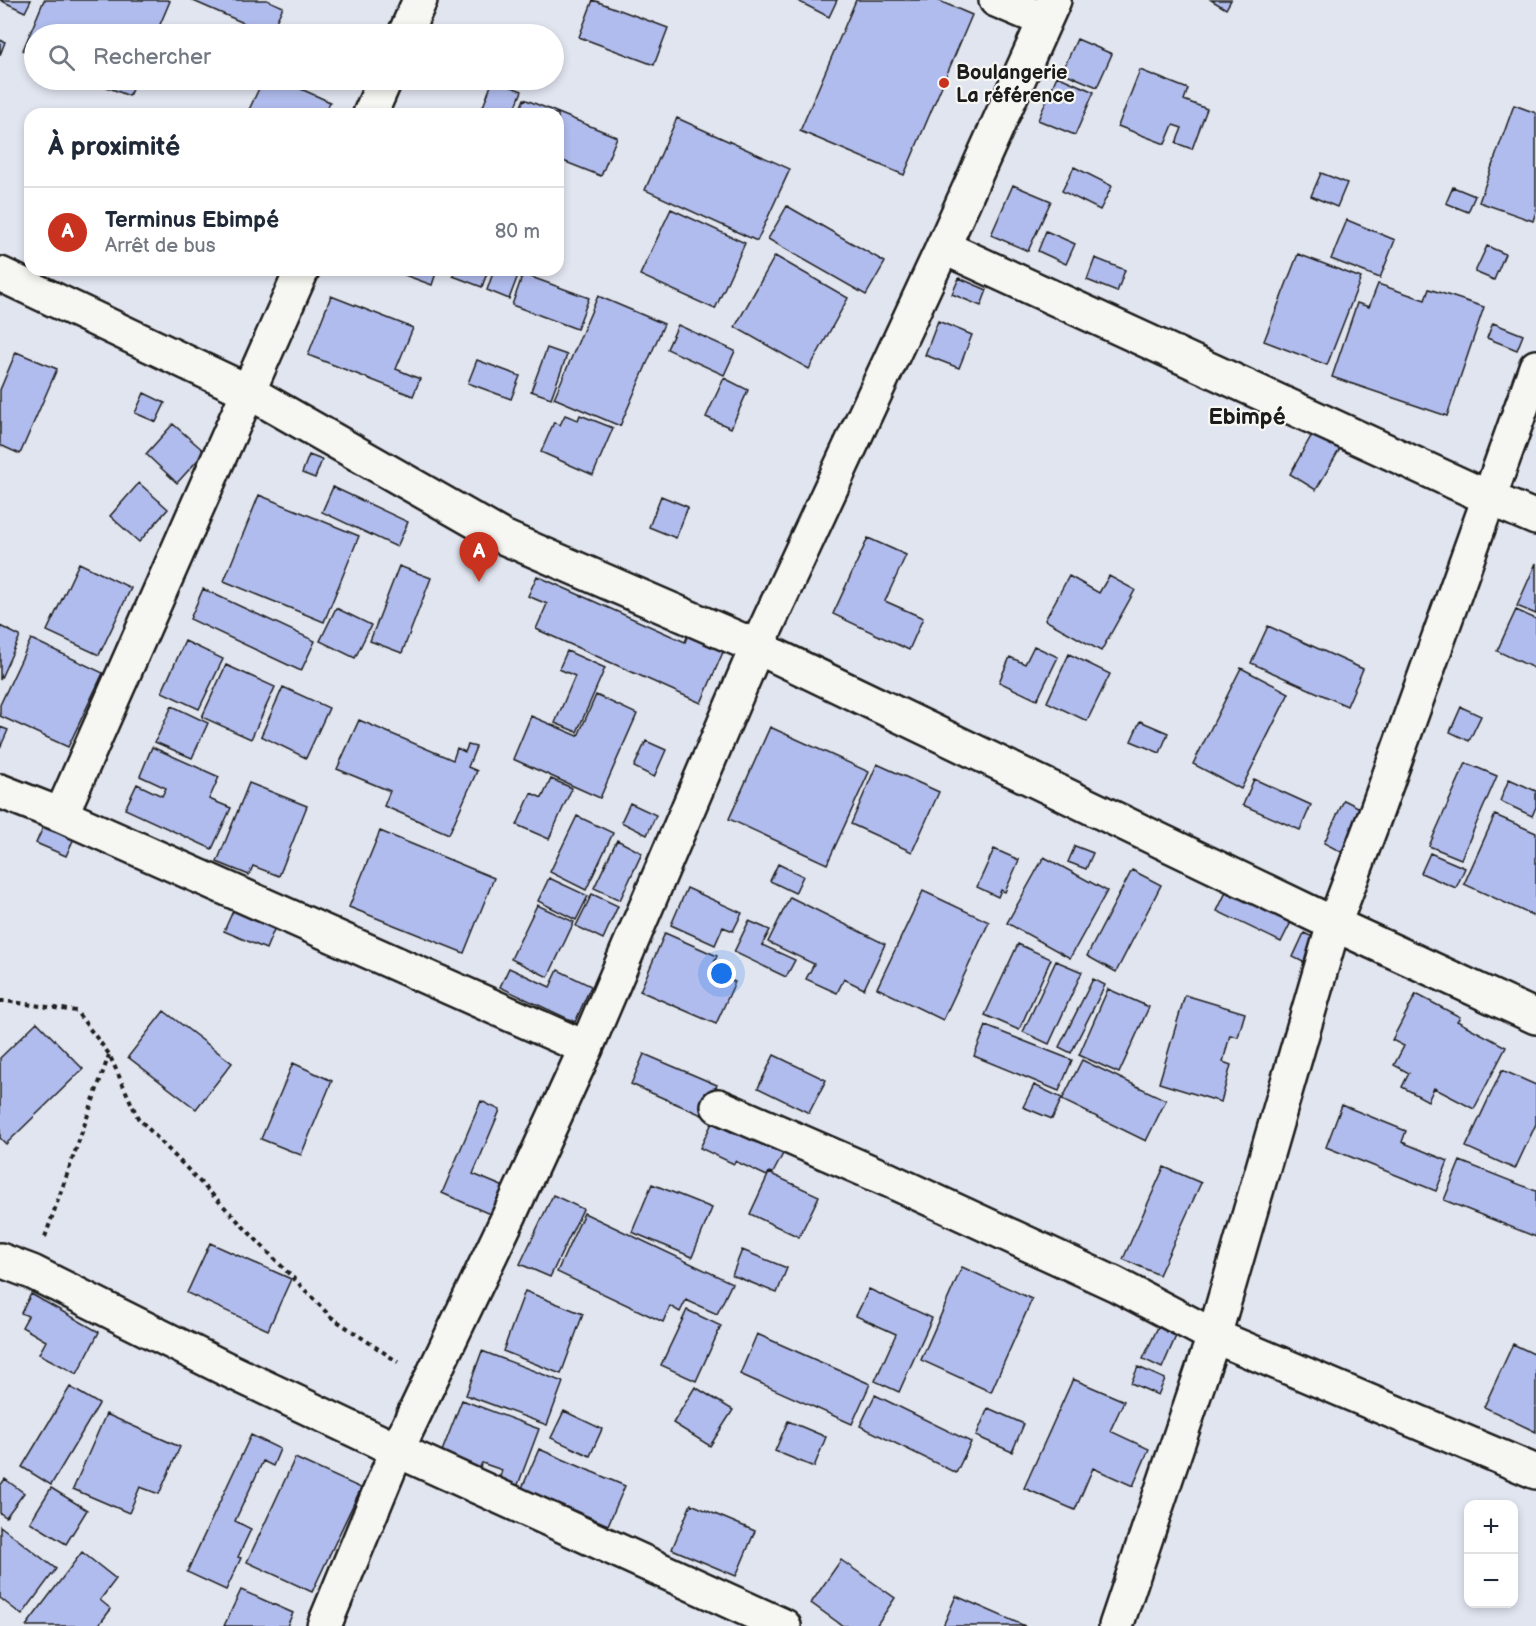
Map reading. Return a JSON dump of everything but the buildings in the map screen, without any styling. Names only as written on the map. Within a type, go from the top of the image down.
[{"type":"street","points":[[409,24],[420,0]]},
{"type":"street","points":[[324,1626],[397,1450],[586,1048],[757,647],[944,248],[1049,10],[996,0]]},
{"type":"street","points":[[373,108],[381,90]]},
{"type":"street","points":[[944,248],[1536,518]]},
{"type":"street","points":[[0,274],[249,392],[503,537],[757,647],[1334,924],[1536,1017]]},
{"type":"street","points":[[61,815],[299,276]]},
{"type":"street","points":[[1116,1626],[1214,1336],[1334,924],[1381,800],[1536,368]]},
{"type":"street","points":[[0,791],[61,815],[586,1048]]},
{"type":"street","points":[[718,1106],[889,1180],[1115,1284],[1214,1336],[1536,1472]]},
{"type":"street","points":[[0,1260],[32,1272],[226,1369],[397,1450],[784,1626]]},
{"type":"path","points":[[0,1001],[76,1011],[109,1054],[138,1118],[331,1317],[428,1383]]},
{"type":"path","points":[[32,1272],[109,1054]]},
{"type":"place","name":"Boulangerie La référence","points":[[944,83]]},
{"type":"place","name":"Terminus Ebimpé","points":[[479,582]]},
{"type":"district","name":"Ebimpé","points":[[1247,416]]}]
